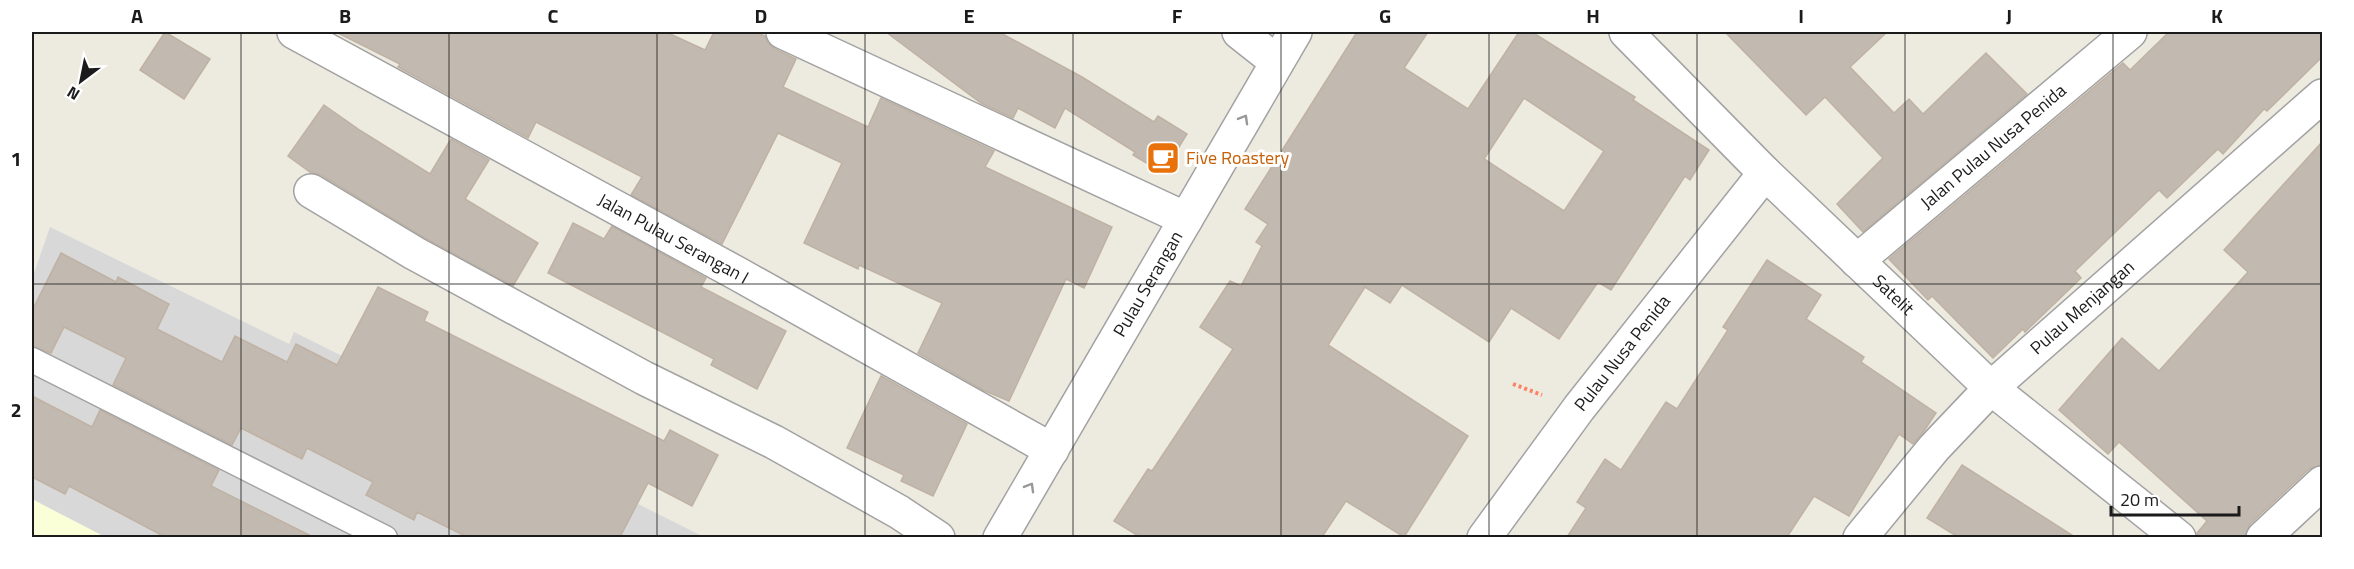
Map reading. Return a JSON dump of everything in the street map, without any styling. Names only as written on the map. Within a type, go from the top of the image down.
[{"type":"street","name":"Jalan Pulau Serangan I","points":[[294,32],[738,274],[1052,450]]},
{"type":"street","points":[[783,32],[1186,219]]},
{"type":"street","points":[[1239,32],[1277,62]]},
{"type":"street","name":"Pulau Serangan","points":[[1000,537],[1295,32]]},
{"type":"street","name":"Satelit","points":[[1628,32],[1765,173],[1991,388],[2162,532]]},
{"type":"street","name":"Jalan Pulau Nusa Penida","points":[[1857,261],[2130,32]]},
{"type":"street","name":"Pulau Menjangan","points":[[1860,537],[1934,448],[1991,388],[2322,96]]},
{"type":"street","name":"Pulau Nusa Penida","points":[[1484,537],[1579,408],[1765,173]]},
{"type":"street","points":[[310,191],[414,253],[644,378],[784,448],[899,512],[938,537]]},
{"type":"street","points":[[2264,537],[2322,483]]},
{"type":"lane","points":[[32,360],[385,537]]},
{"type":"shaded area","points":[[50,227],[289,344],[294,332],[700,535],[699,538],[105,537],[32,499],[32,279]]},
{"type":"shaded area","points":[[32,499],[43,505],[105,537],[32,537]]},
{"type":"building","points":[[165,32],[210,59],[184,99],[140,70]]},
{"type":"building","points":[[336,32],[666,32],[705,50],[714,32],[755,32],[765,36],[768,43],[775,49],[796,59],[783,87],[868,127],[881,98],[994,151],[985,167],[1112,227],[1084,288],[1066,279],[1009,401],[983,390],[918,353],[942,303],[859,265],[858,269],[804,243],[842,163],[778,133],[722,244],[631,195],[642,177],[536,122],[528,138],[398,67],[400,64]]},
{"type":"building","points":[[886,32],[999,32],[1082,77],[1154,122],[1158,116],[1187,134],[1163,173],[1133,155],[1135,152],[1065,108],[1055,128],[1018,108],[1013,118],[981,103]]},
{"type":"building","points":[[1357,32],[1428,32],[1404,68],[1468,109],[1519,32],[1532,32],[1635,97],[1633,100],[1709,150],[1690,180],[1685,176],[1611,290],[1598,282],[1559,339],[1511,308],[1489,342],[1402,285],[1390,303],[1365,287],[1328,345],[1468,436],[1404,537],[1346,501],[1322,537],[1140,537],[1114,521],[1148,469],[1152,471],[1233,349],[1200,327],[1230,281],[1241,286],[1262,246],[1256,242],[1268,224],[1245,209]],"holes":[[[1524,98],[1604,151],[1564,211],[1484,159]]]},
{"type":"building","points":[[1725,32],[1887,32],[1850,67],[1894,113],[1909,99],[1923,114],[1986,53],[2027,94],[1863,232],[1837,204],[1883,158],[1825,97],[1806,115]]},
{"type":"building","points":[[2169,32],[2322,32],[2322,57],[2267,111],[2264,109],[2223,154],[2218,149],[2167,198],[2159,190],[2075,271],[2081,278],[2025,332],[2023,329],[1993,358],[1932,296],[1928,300],[1889,259],[2123,63],[2130,70]]},
{"type":"building","points":[[324,105],[430,174],[451,139],[489,160],[465,199],[538,243],[513,286],[423,237],[321,175],[310,172],[288,156]]},
{"type":"building","points":[[2322,142],[2322,465],[2309,469],[2250,524],[2245,537],[2197,537],[2197,533],[2207,521],[2119,442],[2108,454],[2059,410],[2122,338],[2159,371],[2248,272],[2224,250]]},
{"type":"building","points":[[573,223],[604,239],[612,226],[706,278],[701,287],[786,331],[757,389],[711,365],[714,359],[548,273]]},
{"type":"building","points":[[61,253],[116,282],[118,277],[169,304],[157,329],[222,362],[235,336],[287,362],[296,344],[337,365],[378,287],[428,312],[424,321],[664,441],[670,430],[718,455],[692,506],[648,483],[620,537],[467,537],[417,512],[414,520],[366,495],[373,482],[307,448],[302,459],[241,428],[232,445],[113,385],[126,358],[64,327],[51,353],[32,346],[32,311]]},
{"type":"building","points":[[1767,260],[1821,295],[1806,319],[1864,357],[1861,362],[1936,413],[1924,431],[1913,444],[1899,434],[1849,516],[1814,496],[1787,537],[1567,537],[1586,508],[1577,502],[1605,459],[1621,470],[1666,402],[1677,409],[1728,330],[1723,327]]},
{"type":"building","points":[[881,376],[967,424],[933,496],[901,481],[904,475],[847,448]]},
{"type":"building","points":[[32,396],[92,427],[100,410],[219,470],[211,486],[313,537],[165,537],[69,486],[65,494],[32,477]]},
{"type":"building","points":[[1962,465],[2075,537],[1958,537],[1927,518]]},
{"type":"place","name":"Five Roastery","points":[[1163,158]]}]
